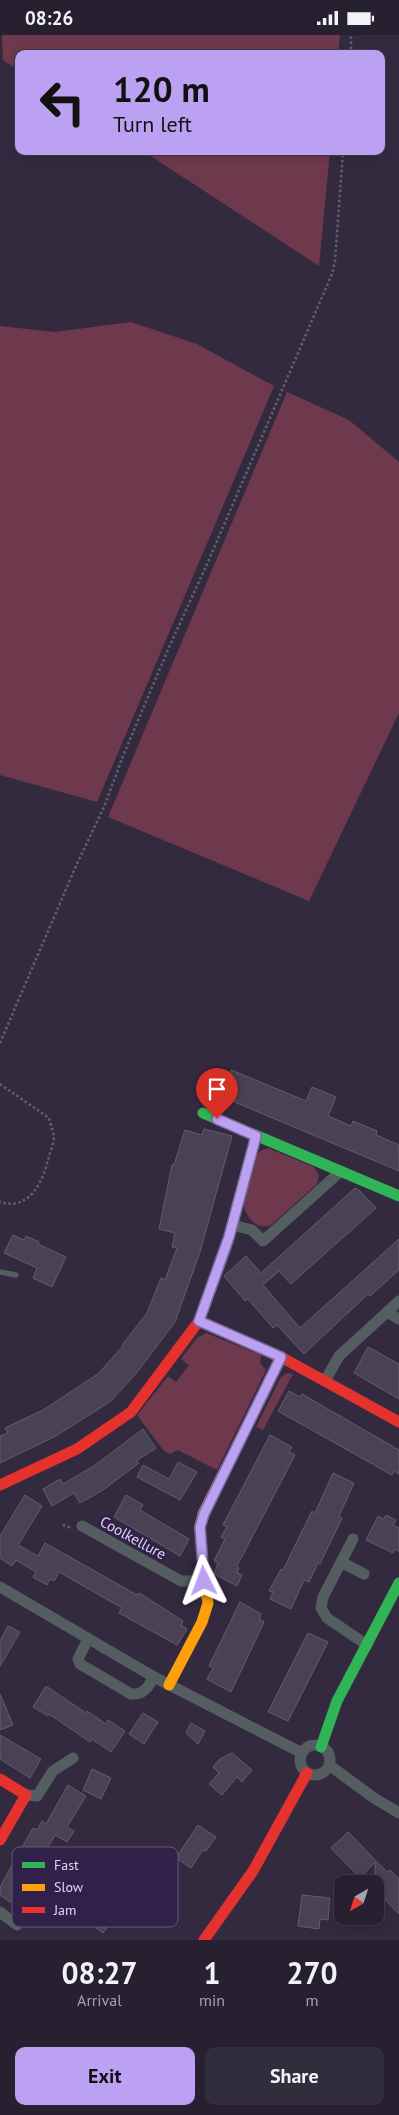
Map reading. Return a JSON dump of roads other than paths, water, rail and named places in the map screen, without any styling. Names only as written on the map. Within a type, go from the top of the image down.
[{"type":"street","points":[[203,1113],[399,1196]]},
{"type":"street","points":[[0,1485],[77,1449],[131,1412],[162,1374],[199,1321],[232,1225],[256,1136]]},
{"type":"street","points":[[232,1225],[252,1230],[263,1241],[341,1171]]},
{"type":"street","points":[[324,1381],[339,1356],[399,1301]]},
{"type":"street","points":[[387,1312],[399,1319]]},
{"type":"street","points":[[199,1321],[281,1357],[399,1422]]},
{"type":"street","points":[[170,1685],[202,1622],[208,1603],[204,1581],[200,1527],[204,1514],[281,1357]]},
{"type":"street","name":"Coolkellure","points":[[82,1526],[181,1581],[204,1581]]},
{"type":"street","points":[[353,1539],[323,1597],[321,1608],[327,1619],[367,1645]]},
{"type":"street","points":[[341,1562],[364,1574]]},
{"type":"street","points":[[321,1747],[337,1701],[399,1583]]},
{"type":"street","points":[[0,1588],[154,1677],[302,1753]]},
{"type":"street","points":[[88,1639],[78,1659],[80,1664],[131,1694],[138,1695],[145,1691],[154,1677]]},
{"type":"street","points":[[329,1765],[320,1774],[307,1773],[301,1766],[302,1753],[312,1745],[321,1747],[328,1753],[329,1765],[374,1798],[399,1813]]},
{"type":"street","points":[[0,1779],[26,1795],[37,1796],[54,1771],[73,1758]]},
{"type":"street","points":[[204,1940],[253,1871],[307,1773]]},
{"type":"street","points":[[0,1840],[26,1795]]},
{"type":"street","points":[[0,1912],[12,1921]]},
{"type":"lane","points":[[0,1272],[16,1275]]}]
